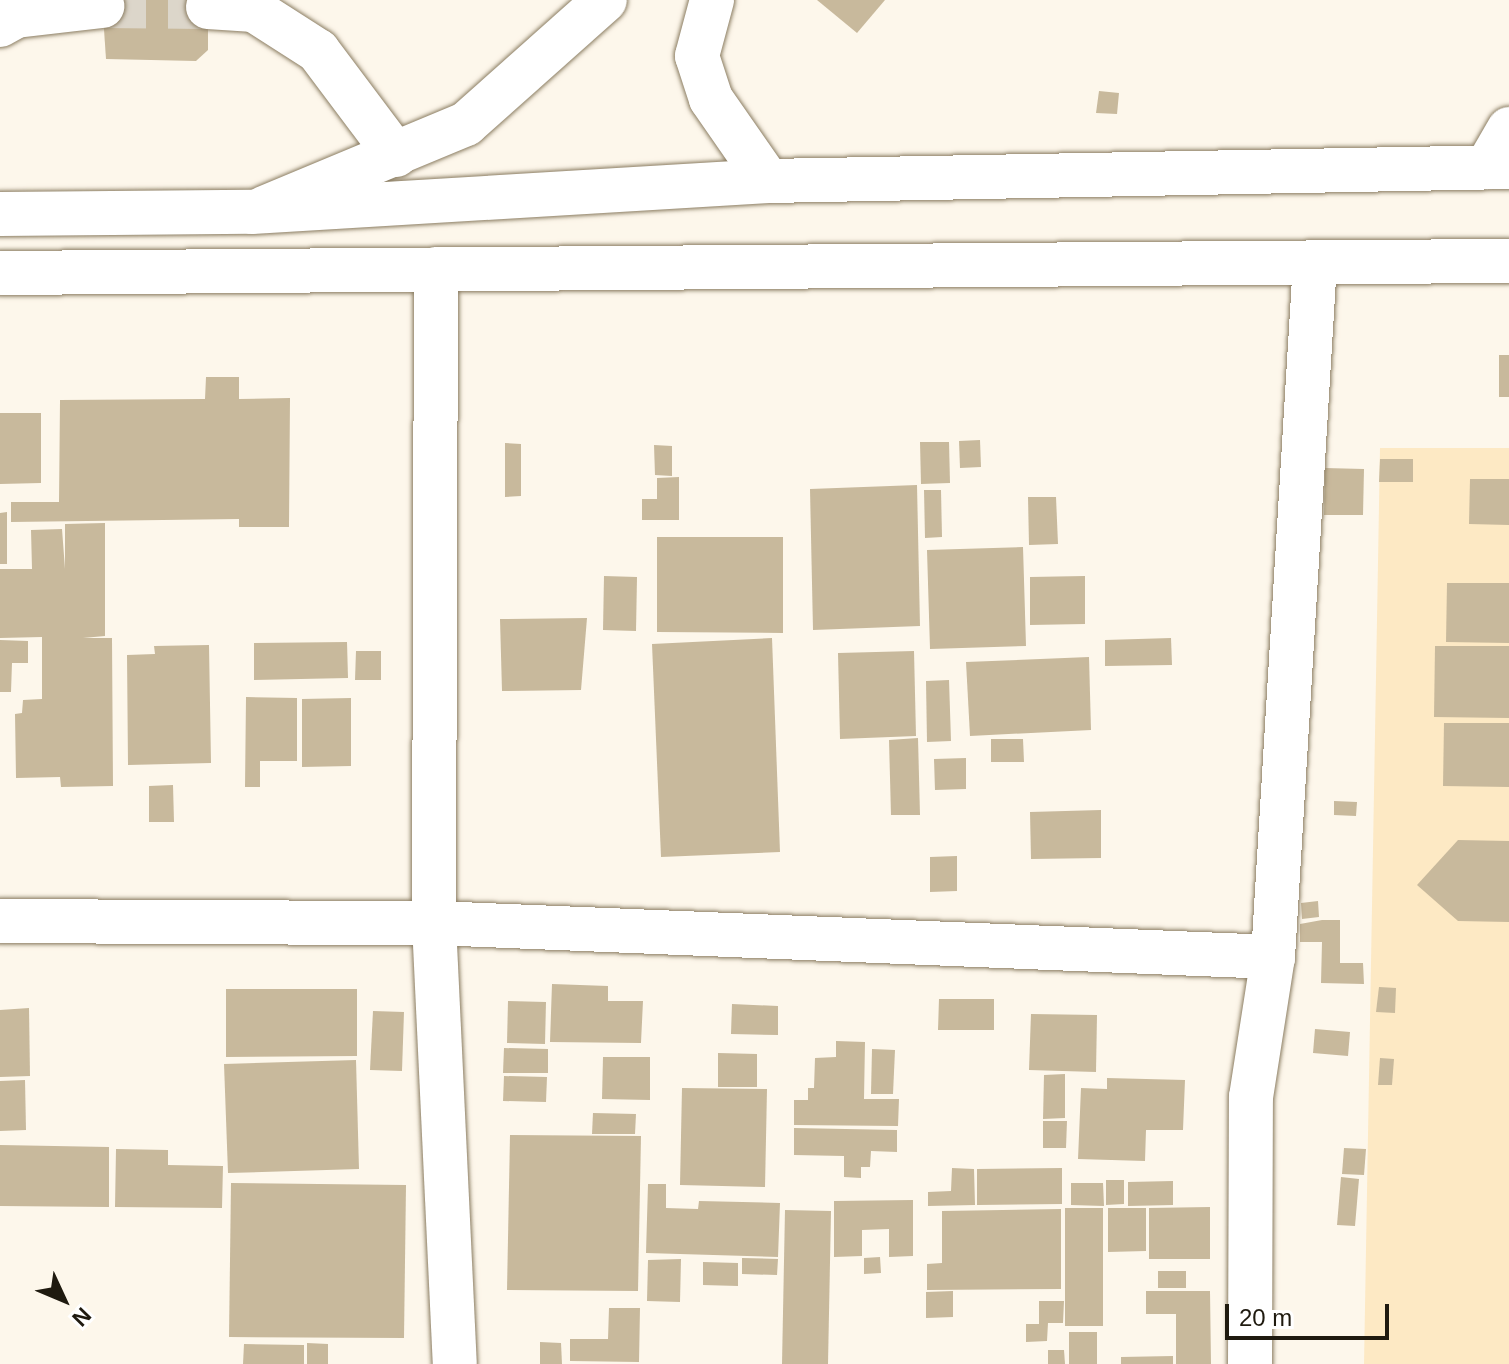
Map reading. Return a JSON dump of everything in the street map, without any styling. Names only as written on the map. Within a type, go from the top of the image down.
[{"type":"main road","points":[[252,212],[466,124],[605,0]]},
{"type":"main road","points":[[712,0],[697,56],[711,99],[768,181]]},
{"type":"main road","points":[[0,25],[16,16],[102,6]]},
{"type":"main road","points":[[208,7],[254,10],[318,51],[396,155]]},
{"type":"main road","points":[[0,214],[252,212],[768,181],[1498,167],[1509,129]]},
{"type":"main road","points":[[0,273],[1509,261]]},
{"type":"main road","points":[[1250,1364],[1251,1097],[1273,957],[1315,263]]},
{"type":"main road","points":[[436,269],[434,923],[455,1364]]},
{"type":"main road","points":[[0,921],[434,923],[1273,957]]},
{"type":"shaded area","points":[[1380,448],[1509,448],[1509,1364],[1364,1364]]},
{"type":"building","points":[[102,0],[208,0],[208,50],[196,61],[106,59]]},
{"type":"building","points":[[817,0],[885,0],[857,33]]},
{"type":"building","points":[[1099,91],[1119,93],[1117,114],[1096,113]]},
{"type":"building","points":[[1499,355],[1509,355],[1509,397],[1499,397]]},
{"type":"building","points":[[206,377],[239,377],[239,399],[290,398],[289,527],[239,527],[239,519],[11,522],[11,502],[59,502],[60,400],[205,399]]},
{"type":"building","points":[[0,413],[41,413],[41,483],[0,484]]},
{"type":"building","points":[[980,440],[981,467],[960,468],[959,441]]},
{"type":"building","points":[[920,442],[949,442],[950,483],[921,484]]},
{"type":"building","points":[[505,443],[521,444],[521,496],[505,497]]},
{"type":"building","points":[[654,445],[672,446],[672,476],[655,475]]},
{"type":"building","points":[[1380,459],[1413,459],[1413,482],[1379,482]]},
{"type":"building","points":[[1325,468],[1364,469],[1363,515],[1324,515]]},
{"type":"building","points":[[679,477],[679,520],[642,520],[642,499],[657,499],[657,478]]},
{"type":"building","points":[[1470,479],[1509,479],[1509,525],[1469,524]]},
{"type":"building","points":[[917,485],[920,626],[813,630],[810,489]]},
{"type":"building","points":[[924,490],[941,490],[942,537],[925,538]]},
{"type":"building","points":[[1028,497],[1056,497],[1058,544],[1029,545]]},
{"type":"building","points":[[7,512],[7,564],[0,564],[0,513]]},
{"type":"building","points":[[105,523],[105,636],[83,638],[112,638],[113,786],[61,787],[60,777],[16,778],[15,714],[22,713],[23,700],[42,699],[42,637],[0,638],[0,569],[32,569],[31,530],[62,529],[65,569],[65,524]]},
{"type":"building","points":[[657,537],[783,537],[783,633],[657,632]]},
{"type":"building","points":[[1023,547],[1026,646],[930,649],[927,550]]},
{"type":"building","points":[[604,576],[637,577],[636,631],[603,630]]},
{"type":"building","points":[[1085,576],[1085,624],[1030,625],[1030,577]]},
{"type":"building","points":[[1447,583],[1509,583],[1509,643],[1446,642]]},
{"type":"building","points":[[587,618],[581,690],[502,691],[500,619]]},
{"type":"building","points":[[772,638],[780,852],[661,857],[652,644]]},
{"type":"building","points":[[1171,638],[1172,665],[1105,666],[1105,640]]},
{"type":"building","points":[[0,640],[28,641],[28,663],[12,663],[11,692],[0,692]]},
{"type":"building","points":[[347,642],[348,678],[254,680],[254,643]]},
{"type":"building","points":[[209,645],[211,763],[128,765],[127,655],[155,654],[154,646]]},
{"type":"building","points":[[1435,646],[1509,646],[1509,718],[1434,717]]},
{"type":"building","points":[[356,651],[381,651],[381,680],[355,680]]},
{"type":"building","points":[[914,651],[916,736],[840,739],[838,653]]},
{"type":"building","points":[[1089,657],[1091,730],[970,736],[966,662]]},
{"type":"building","points":[[949,680],[951,741],[927,742],[926,681]]},
{"type":"building","points":[[246,697],[297,698],[297,761],[260,761],[260,787],[245,787]]},
{"type":"building","points":[[351,698],[351,766],[302,767],[302,699]]},
{"type":"building","points":[[1444,723],[1509,723],[1509,787],[1443,786]]},
{"type":"building","points":[[918,738],[920,815],[891,815],[889,740]]},
{"type":"building","points":[[991,739],[1023,739],[1024,762],[991,762]]},
{"type":"building","points":[[966,758],[966,789],[935,790],[934,759]]},
{"type":"building","points":[[173,785],[174,822],[149,822],[149,786]]},
{"type":"building","points":[[1334,801],[1357,802],[1356,816],[1334,815]]},
{"type":"building","points":[[1101,810],[1101,858],[1031,859],[1030,812]]},
{"type":"building","points":[[1458,840],[1509,841],[1509,922],[1458,921],[1417,885]]},
{"type":"building","points":[[957,856],[957,891],[930,892],[930,857]]},
{"type":"building","points":[[1318,901],[1319,917],[1302,919],[1301,903]]},
{"type":"building","points":[[1340,920],[1340,963],[1363,963],[1364,984],[1321,983],[1322,942],[1300,942],[1300,924]]},
{"type":"building","points":[[552,984],[608,986],[608,1001],[643,1001],[641,1043],[550,1042]]},
{"type":"building","points":[[1379,987],[1396,988],[1395,1013],[1376,1012]]},
{"type":"building","points":[[226,989],[357,989],[357,1056],[226,1057]]},
{"type":"building","points":[[939,999],[994,999],[994,1030],[938,1030]]},
{"type":"building","points":[[508,1001],[546,1002],[545,1044],[507,1043]]},
{"type":"building","points":[[732,1004],[778,1006],[778,1035],[731,1034]]},
{"type":"building","points":[[29,1008],[30,1076],[0,1077],[0,1010]]},
{"type":"building","points":[[373,1011],[404,1012],[402,1071],[370,1070]]},
{"type":"building","points":[[1031,1014],[1097,1015],[1096,1072],[1029,1070]]},
{"type":"building","points":[[1315,1029],[1350,1032],[1348,1056],[1313,1053]]},
{"type":"building","points":[[836,1041],[865,1042],[864,1099],[899,1099],[898,1126],[794,1125],[794,1100],[808,1100],[808,1088],[814,1088],[815,1058],[836,1057]]},
{"type":"building","points":[[504,1048],[548,1049],[548,1073],[503,1073]]},
{"type":"building","points":[[872,1049],[895,1050],[893,1094],[871,1094]]},
{"type":"building","points":[[718,1053],[757,1054],[757,1087],[718,1087]]},
{"type":"building","points":[[603,1057],[650,1057],[650,1100],[602,1099]]},
{"type":"building","points":[[1380,1058],[1394,1059],[1392,1085],[1378,1085]]},
{"type":"building","points":[[356,1060],[359,1169],[228,1173],[224,1064]]},
{"type":"building","points":[[1065,1074],[1065,1118],[1043,1119],[1044,1075]]},
{"type":"building","points":[[504,1076],[547,1077],[546,1102],[503,1101]]},
{"type":"building","points":[[1107,1078],[1185,1080],[1183,1130],[1146,1130],[1145,1161],[1078,1159],[1081,1088],[1107,1089]]},
{"type":"building","points":[[25,1080],[26,1130],[0,1131],[0,1081]]},
{"type":"building","points":[[682,1088],[767,1089],[765,1187],[680,1185]]},
{"type":"building","points":[[593,1113],[636,1114],[635,1134],[592,1134]]},
{"type":"building","points":[[1043,1121],[1067,1121],[1066,1148],[1043,1148]]},
{"type":"building","points":[[794,1128],[897,1130],[897,1152],[871,1151],[870,1167],[861,1167],[861,1178],[844,1177],[844,1156],[794,1155]]},
{"type":"building","points":[[510,1135],[641,1136],[638,1291],[507,1290]]},
{"type":"building","points":[[0,1145],[109,1147],[109,1207],[0,1206]]},
{"type":"building","points":[[1344,1148],[1366,1149],[1364,1175],[1342,1174]]},
{"type":"building","points":[[116,1149],[168,1150],[168,1165],[223,1166],[222,1208],[115,1207]]},
{"type":"building","points":[[952,1168],[974,1169],[975,1205],[928,1206],[928,1192],[951,1191]]},
{"type":"building","points":[[1062,1168],[1062,1204],[977,1205],[977,1169]]},
{"type":"building","points":[[1341,1177],[1359,1179],[1355,1226],[1337,1225]]},
{"type":"building","points":[[1106,1180],[1124,1180],[1124,1204],[1106,1205]]},
{"type":"building","points":[[1173,1181],[1173,1205],[1128,1206],[1128,1182]]},
{"type":"building","points":[[231,1183],[406,1185],[404,1338],[229,1337]]},
{"type":"building","points":[[1071,1183],[1103,1183],[1104,1206],[1071,1205]]},
{"type":"building","points":[[648,1184],[666,1184],[666,1208],[698,1209],[699,1201],[780,1203],[778,1257],[646,1253]]},
{"type":"building","points":[[913,1200],[913,1256],[889,1257],[889,1229],[862,1230],[862,1256],[834,1257],[834,1201]]},
{"type":"building","points":[[1210,1207],[1210,1259],[1149,1259],[1149,1208]]},
{"type":"building","points":[[1065,1208],[1103,1208],[1103,1326],[1065,1326]]},
{"type":"building","points":[[1108,1208],[1146,1208],[1146,1251],[1108,1252]]},
{"type":"building","points":[[1061,1209],[1061,1289],[927,1290],[927,1264],[942,1263],[942,1211]]},
{"type":"building","points":[[785,1210],[831,1211],[828,1364],[782,1364]]},
{"type":"building","points":[[880,1257],[881,1273],[864,1274],[864,1258]]},
{"type":"building","points":[[742,1258],[778,1259],[777,1275],[742,1274]]},
{"type":"building","points":[[681,1259],[680,1302],[647,1301],[648,1260]]},
{"type":"building","points":[[703,1262],[738,1263],[738,1286],[703,1285]]},
{"type":"building","points":[[1158,1271],[1186,1271],[1186,1288],[1158,1288]]},
{"type":"building","points":[[953,1291],[953,1317],[926,1318],[926,1292]]},
{"type":"building","points":[[1146,1291],[1210,1291],[1211,1364],[1176,1364],[1176,1314],[1146,1314]]},
{"type":"building","points":[[1039,1301],[1064,1301],[1063,1323],[1048,1323],[1047,1341],[1026,1342],[1026,1324],[1039,1324]]},
{"type":"building","points":[[609,1308],[640,1308],[639,1362],[570,1361],[570,1339],[608,1339]]},
{"type":"building","points":[[1069,1332],[1097,1332],[1097,1364],[1069,1364]]},
{"type":"building","points":[[540,1342],[561,1343],[562,1364],[540,1364]]},
{"type":"building","points":[[307,1343],[328,1344],[328,1364],[307,1364]]},
{"type":"building","points":[[244,1344],[304,1345],[304,1364],[243,1364]]},
{"type":"building","points":[[1048,1350],[1064,1350],[1065,1364],[1048,1364]]},
{"type":"building","points":[[1173,1356],[1173,1364],[1121,1364],[1121,1357]]},
{"type":"tunnel","points":[[102,6],[208,7]]}]
